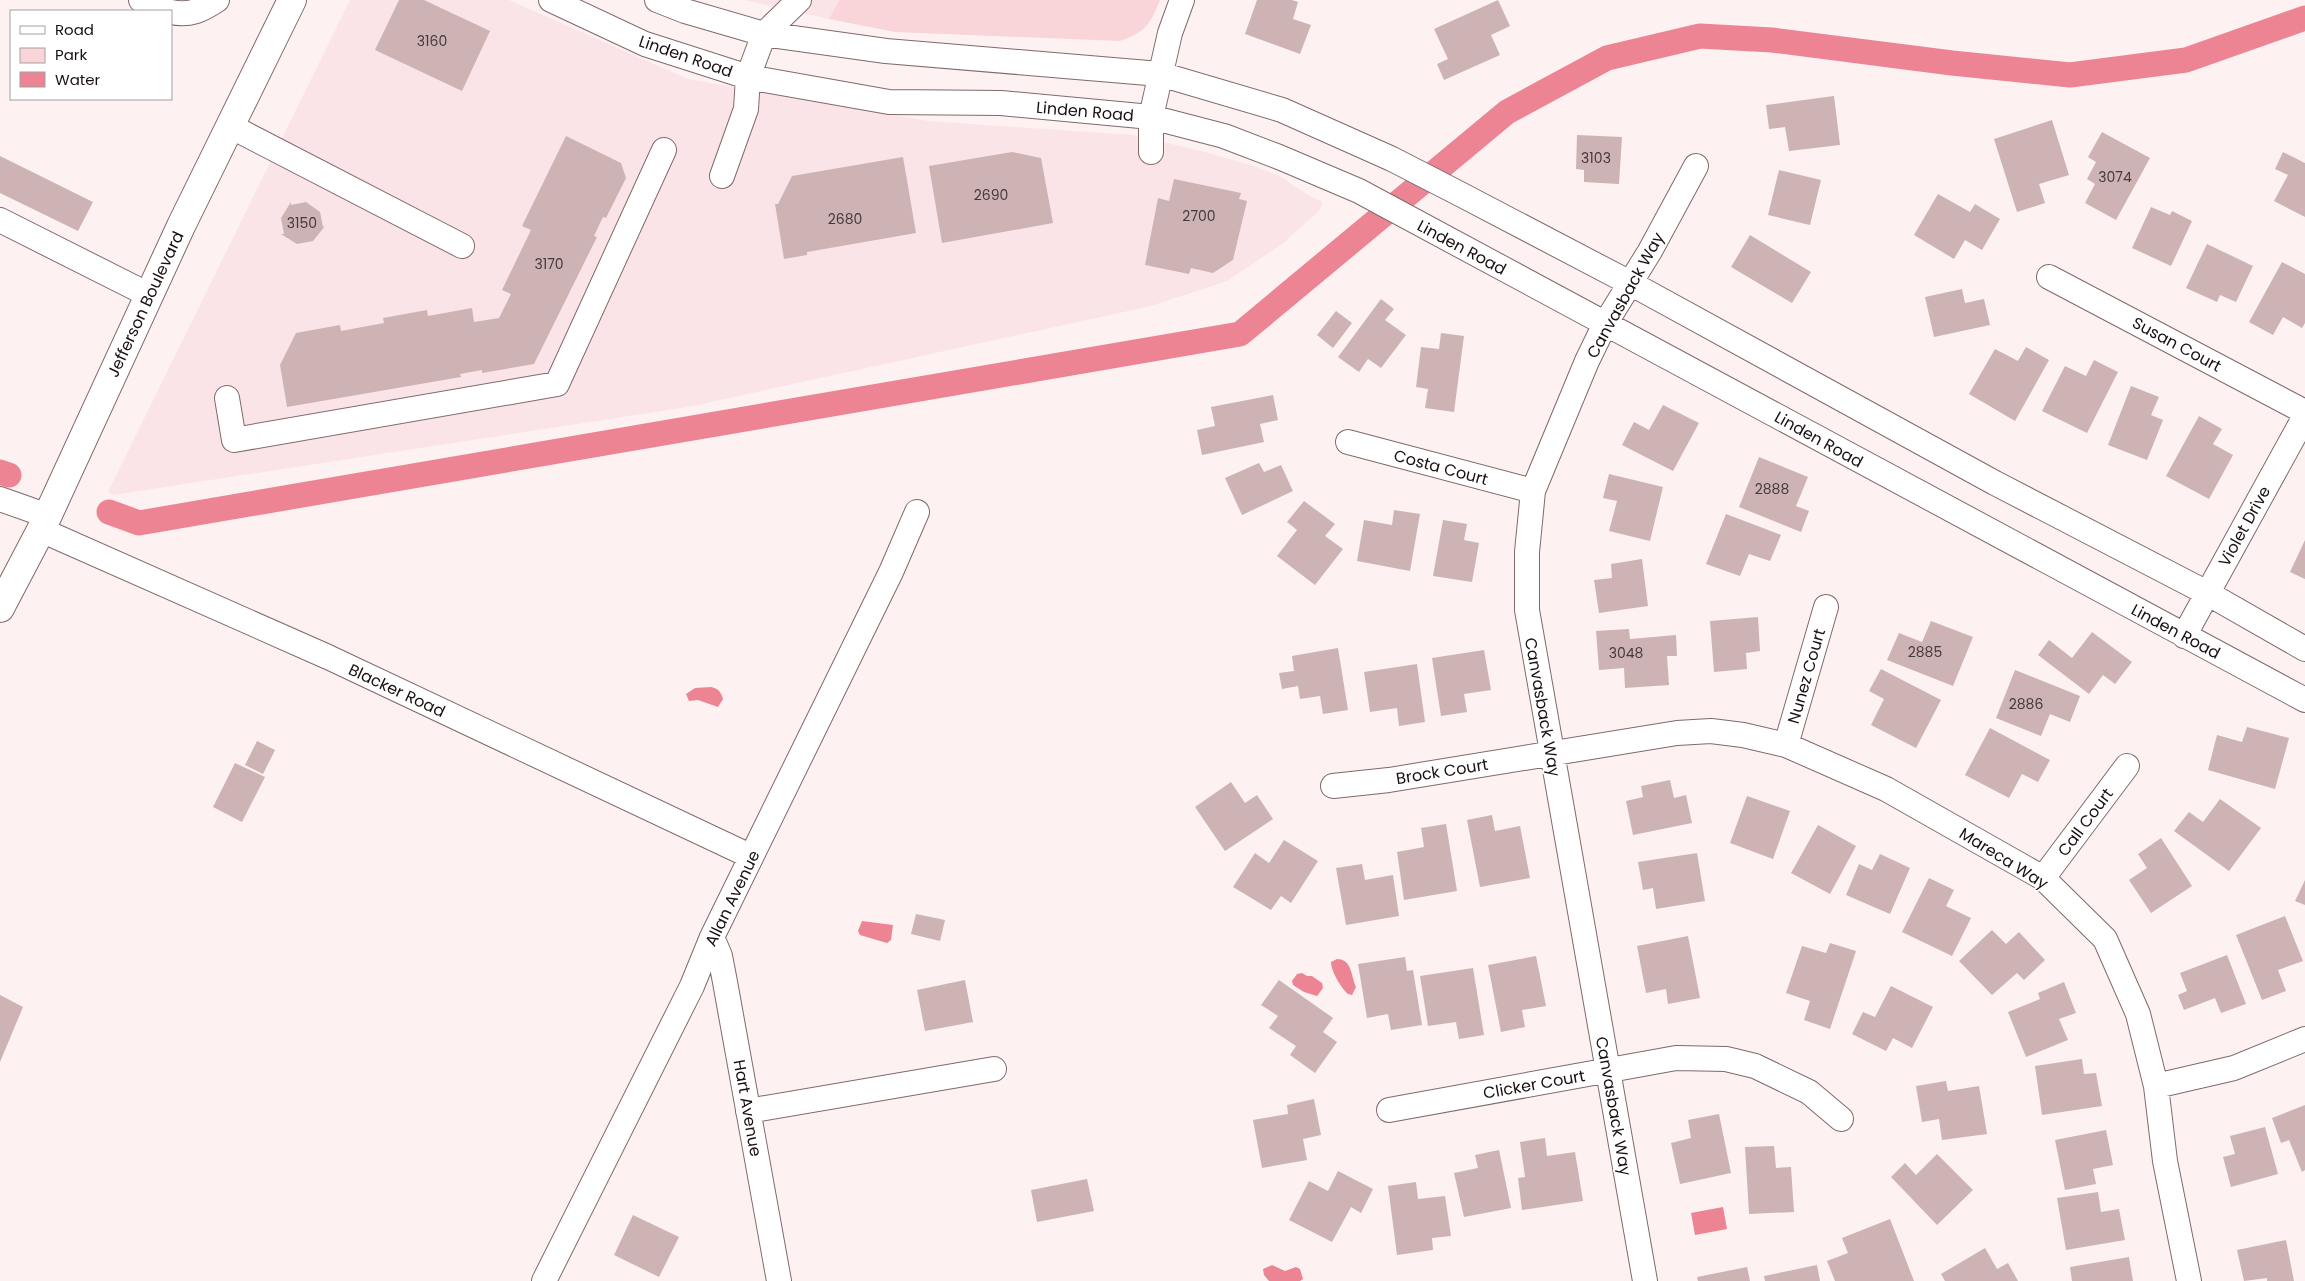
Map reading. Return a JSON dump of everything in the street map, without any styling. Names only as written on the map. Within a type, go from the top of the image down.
[{"type":"main road","name":"Jefferson Boulevard","points":[[0,608],[44,523],[149,295],[292,0]]},
{"type":"street","points":[[141,0],[162,10]]},
{"type":"street","points":[[172,13],[184,15],[206,7],[218,0]]},
{"type":"street","name":"Linden Road","points":[[551,0],[645,44],[748,78],[889,102],[1002,103],[1151,117],[1224,136],[1296,163],[1359,191],[2305,700]]},
{"type":"street","points":[[657,0],[685,11],[764,34],[886,51],[1160,74],[1282,110],[1392,159],[1630,283],[1995,483],[2207,593],[2305,649]]},
{"type":"street","points":[[722,176],[746,109],[748,78],[764,34],[799,0]]},
{"type":"street","points":[[1151,152],[1151,117],[1170,33],[1182,0]]},
{"type":"street","points":[[230,126],[462,246]]},
{"type":"street","points":[[227,398],[234,440],[557,384],[664,150]]},
{"type":"street","name":"Canvasback Way","points":[[1644,1281],[1526,610],[1527,552],[1533,491],[1587,361],[1605,324],[1696,166]]},
{"type":"street","points":[[0,220],[149,295]]},
{"type":"street","name":"Susan Court","points":[[2049,277],[2305,412]]},
{"type":"street","name":"Violet Drive","points":[[2184,636],[2305,416]]},
{"type":"street","name":"Costa Court","points":[[1348,442],[1533,491]]},
{"type":"street","name":"Blacker Road","points":[[0,499],[44,523],[750,856]]},
{"type":"street","name":"Allan Avenue","points":[[544,1281],[692,986],[712,937],[750,856],[758,846],[887,581],[917,512]]},
{"type":"street","name":"Nunez Court","points":[[1786,745],[1826,607]]},
{"type":"street","name":"Mareca Way","points":[[1551,753],[1678,733],[1711,731],[1743,734],[1786,745],[1886,789],[2043,878],[2105,939],[2138,1014],[2156,1086],[2165,1160],[2189,1281]]},
{"type":"street","name":"Brock Court","points":[[1333,786],[1389,780],[1551,753]]},
{"type":"street","name":"Call Court","points":[[2043,878],[2127,766]]},
{"type":"street","name":"Hart Avenue","points":[[712,937],[720,956],[779,1281]]},
{"type":"street","points":[[2156,1086],[2234,1068],[2305,1039]]},
{"type":"street","name":"Clicker Court","points":[[1390,1110],[1676,1058],[1726,1059],[1755,1066],[1809,1092],[1841,1119]]},
{"type":"street","points":[[748,1110],[994,1069]]},
{"type":"shaded area","points":[[350,0],[509,0],[688,79],[928,121],[1133,135],[1254,166],[1281,177],[1308,195],[1323,202],[1319,211],[1282,244],[1227,281],[1151,306],[688,407],[113,495],[108,492]]},
{"type":"shaded area","points":[[744,0],[839,0],[829,19]]},
{"type":"green space","points":[[839,0],[1160,0],[1146,27],[1120,41],[895,32],[829,19]]},
{"type":"water","points":[[711,687],[718,690],[723,699],[718,707],[698,700],[689,701],[686,694],[695,688]]},
{"type":"water","points":[[862,921],[893,925],[891,940],[887,943],[860,935],[858,931]]},
{"type":"water","points":[[1337,959],[1346,962],[1350,969],[1356,987],[1352,995],[1345,991],[1331,966],[1331,962]]},
{"type":"water","points":[[1302,973],[1312,976],[1322,983],[1323,988],[1317,996],[1304,992],[1293,985],[1292,981],[1297,974]]},
{"type":"water","points":[[1723,1207],[1727,1229],[1695,1235],[1691,1213]]},
{"type":"water","points":[[1272,1265],[1285,1271],[1296,1267],[1300,1269],[1303,1279],[1300,1281],[1269,1281],[1264,1275],[1263,1269]]},
{"type":"building","points":[[399,0],[424,0],[490,31],[462,91],[375,50]]},
{"type":"building","points":[[1257,0],[1292,0],[1298,2],[1293,19],[1311,25],[1300,54],[1245,34]]},
{"type":"building","points":[[1498,0],[1510,26],[1491,35],[1500,55],[1444,80],[1437,64],[1448,59],[1434,29]]},
{"type":"building","points":[[1834,96],[1840,145],[1789,151],[1785,127],[1769,129],[1766,105]]},
{"type":"building","points":[[2052,120],[2069,175],[2039,184],[2045,203],[2017,212],[1994,139]]},
{"type":"building","points":[[2102,132],[2150,158],[2116,220],[2085,203],[2095,184],[2087,179],[2096,162],[2088,157]]},
{"type":"building","points":[[1577,135],[1622,137],[1619,184],[1584,182],[1584,170],[1576,169]]},
{"type":"building","points":[[566,136],[621,163],[626,178],[606,218],[603,217],[594,236],[597,237],[534,364],[482,373],[482,370],[460,374],[461,377],[287,407],[280,365],[296,333],[340,325],[341,331],[384,323],[383,318],[427,310],[428,316],[472,308],[474,322],[499,318],[511,294],[502,290],[531,230],[522,226]]},
{"type":"building","points":[[1012,152],[1041,158],[1053,223],[942,243],[929,166]]},
{"type":"building","points":[[2283,152],[2305,163],[2305,217],[2274,201],[2288,175],[2275,169]]},
{"type":"building","points":[[0,156],[93,202],[78,231],[0,193]]},
{"type":"building","points":[[903,157],[916,233],[807,252],[807,255],[784,259],[775,204],[778,204],[792,176]]},
{"type":"building","points":[[1779,170],[1821,180],[1810,225],[1768,215]]},
{"type":"building","points":[[1174,179],[1241,193],[1239,199],[1247,201],[1233,260],[1213,273],[1191,268],[1189,274],[1145,265],[1158,198],[1169,201]]},
{"type":"building","points":[[1938,194],[1970,212],[1975,204],[2000,219],[1982,250],[1965,240],[1954,259],[1914,235]]},
{"type":"building","points":[[291,202],[291,205],[306,202],[320,212],[323,227],[325,226],[313,241],[297,244],[281,234],[284,234],[281,218]]},
{"type":"building","points":[[2151,207],[2170,215],[2172,211],[2192,221],[2171,266],[2132,248]]},
{"type":"building","points":[[1750,235],[1811,272],[1792,303],[1731,267]]},
{"type":"building","points":[[2207,244],[2253,266],[2236,302],[2220,295],[2217,302],[2186,288]]},
{"type":"building","points":[[2282,262],[2305,274],[2305,323],[2302,328],[2283,317],[2273,335],[2249,322]]},
{"type":"building","points":[[1962,289],[1965,303],[1984,299],[1990,325],[1934,337],[1925,297]]},
{"type":"building","points":[[1381,299],[1394,309],[1385,320],[1406,335],[1381,368],[1368,359],[1359,372],[1338,357]]},
{"type":"building","points":[[1336,311],[1352,323],[1333,348],[1317,335]]},
{"type":"building","points":[[1441,333],[1464,336],[1454,412],[1425,408],[1428,389],[1416,387],[1421,347],[1439,349]]},
{"type":"building","points":[[2026,347],[2049,360],[2015,421],[1969,394],[1995,349],[2018,361]]},
{"type":"building","points":[[2094,360],[2118,372],[2087,433],[2042,411],[2065,366],[2086,376]]},
{"type":"building","points":[[2131,386],[2159,397],[2151,415],[2163,420],[2147,460],[2108,445]]},
{"type":"building","points":[[1273,395],[1278,420],[1260,424],[1264,442],[1202,455],[1197,430],[1215,426],[1211,407]]},
{"type":"building","points":[[1663,405],[1699,423],[1673,471],[1622,445],[1634,422],[1649,430]]},
{"type":"building","points":[[2199,416],[2222,429],[2213,444],[2233,455],[2209,499],[2166,476]]},
{"type":"building","points":[[1759,457],[1808,477],[1796,506],[1809,511],[1801,532],[1739,507]]},
{"type":"building","points":[[1259,463],[1264,472],[1281,465],[1293,491],[1242,515],[1225,478]]},
{"type":"building","points":[[1609,474],[1663,487],[1650,541],[1609,531],[1617,501],[1603,498]]},
{"type":"building","points":[[1304,501],[1335,524],[1325,536],[1343,549],[1315,585],[1277,556],[1297,530],[1287,522]]},
{"type":"building","points":[[1394,510],[1420,514],[1410,571],[1357,561],[1364,520],[1392,525]]},
{"type":"building","points":[[1726,514],[1781,535],[1770,561],[1749,554],[1740,576],[1706,564]]},
{"type":"building","points":[[1443,520],[1467,524],[1464,540],[1479,543],[1472,582],[1433,576]]},
{"type":"building","points":[[2305,540],[2305,579],[2290,572]]},
{"type":"building","points":[[1642,559],[1648,606],[1599,613],[1594,580],[1612,578],[1611,564]]},
{"type":"building","points":[[1758,617],[1760,651],[1746,653],[1747,669],[1714,672],[1710,621]]},
{"type":"building","points":[[1931,621],[1973,637],[1953,686],[1887,660],[1899,633],[1922,642]]},
{"type":"building","points":[[1629,629],[1630,639],[1676,635],[1677,656],[1667,656],[1669,685],[1625,688],[1624,668],[1599,670],[1596,631]]},
{"type":"building","points":[[2092,632],[2132,662],[2115,684],[2103,675],[2089,694],[2038,655],[2049,640],[2072,658]]},
{"type":"building","points":[[1338,648],[1348,710],[1323,714],[1320,696],[1300,699],[1298,686],[1282,689],[1279,673],[1294,671],[1292,656]]},
{"type":"building","points":[[1484,650],[1491,690],[1464,694],[1467,712],[1441,716],[1432,658]]},
{"type":"building","points":[[1417,664],[1425,722],[1399,726],[1397,708],[1370,712],[1364,672]]},
{"type":"building","points":[[1881,669],[1941,700],[1916,748],[1871,725],[1884,699],[1869,691]]},
{"type":"building","points":[[2015,670],[2080,696],[2070,722],[2050,714],[2041,736],[1996,718]]},
{"type":"building","points":[[2247,727],[2289,738],[2275,789],[2208,770],[2217,735],[2242,742]]},
{"type":"building","points":[[1990,728],[2050,760],[2038,782],[2022,774],[2009,798],[1965,775]]},
{"type":"building","points":[[257,741],[275,750],[263,774],[245,765]]},
{"type":"building","points":[[235,763],[265,777],[242,822],[213,807]]},
{"type":"building","points":[[1670,780],[1674,798],[1686,795],[1692,823],[1633,835],[1626,801],[1643,797],[1641,786]]},
{"type":"building","points":[[1231,782],[1245,803],[1257,795],[1273,819],[1225,851],[1195,807]]},
{"type":"building","points":[[1747,796],[1790,811],[1773,859],[1730,843]]},
{"type":"building","points":[[2220,799],[2261,828],[2229,871],[2174,831],[2189,812],[2203,822]]},
{"type":"building","points":[[1492,815],[1495,831],[1520,826],[1530,878],[1480,887],[1467,820]]},
{"type":"building","points":[[1446,824],[1457,891],[1404,900],[1397,852],[1424,847],[1421,828]]},
{"type":"building","points":[[1818,825],[1856,846],[1830,894],[1791,873]]},
{"type":"building","points":[[2161,838],[2192,886],[2151,913],[2129,880],[2147,868],[2138,854]]},
{"type":"building","points":[[1284,840],[1318,861],[1291,903],[1281,896],[1271,910],[1233,887],[1255,853],[1269,863]]},
{"type":"building","points":[[1697,853],[1705,901],[1656,909],[1653,888],[1643,890],[1638,862]]},
{"type":"building","points":[[1880,854],[1910,868],[1890,914],[1846,895],[1859,864],[1872,870]]},
{"type":"building","points":[[1362,864],[1365,880],[1393,875],[1399,916],[1346,925],[1336,868]]},
{"type":"building","points":[[1929,878],[1954,890],[1946,906],[1971,918],[1952,956],[1902,932]]},
{"type":"building","points":[[2305,880],[2305,905],[2295,901]]},
{"type":"building","points":[[916,914],[945,920],[940,941],[911,934]]},
{"type":"building","points":[[2285,916],[2303,961],[2278,970],[2286,991],[2262,1000],[2236,935]]},
{"type":"building","points":[[1992,930],[2006,944],[2019,932],[2045,960],[2024,980],[2017,973],[1992,995],[1959,961]]},
{"type":"building","points":[[1688,936],[1700,998],[1668,1004],[1666,989],[1646,993],[1637,946]]},
{"type":"building","points":[[1830,943],[1856,951],[1830,1029],[1804,1020],[1810,1001],[1786,993],[1802,946],[1826,953]]},
{"type":"building","points":[[2227,955],[2246,1004],[2221,1013],[2215,998],[2184,1010],[2178,995],[2187,991],[2180,973]]},
{"type":"building","points":[[1536,956],[1546,1006],[1522,1010],[1525,1027],[1501,1032],[1488,965]]},
{"type":"building","points":[[1405,957],[1407,971],[1413,970],[1422,1025],[1391,1030],[1388,1014],[1367,1018],[1358,964]]},
{"type":"building","points":[[1473,968],[1484,1035],[1459,1039],[1456,1022],[1428,1026],[1420,976]]},
{"type":"building","points":[[965,980],[973,1022],[925,1031],[917,990]]},
{"type":"building","points":[[1279,980],[1333,1018],[1323,1032],[1337,1042],[1315,1073],[1290,1055],[1296,1046],[1269,1028],[1278,1016],[1261,1005]]},
{"type":"building","points":[[2064,982],[2076,1013],[2059,1019],[2068,1040],[2026,1057],[2008,1012],[2040,999],[2038,993]]},
{"type":"building","points":[[1891,986],[1933,1007],[1912,1048],[1893,1038],[1886,1051],[1852,1034],[1863,1012],[1875,1017]]},
{"type":"building","points":[[0,995],[23,1007],[0,1062]]},
{"type":"building","points":[[2082,1059],[2084,1074],[2096,1073],[2102,1106],[2042,1115],[2035,1066]]},
{"type":"building","points":[[1946,1081],[1948,1091],[1979,1086],[1987,1134],[1942,1140],[1939,1119],[1922,1122],[1916,1086]]},
{"type":"building","points":[[1314,1099],[1321,1135],[1303,1139],[1307,1160],[1262,1168],[1253,1120],[1288,1114],[1287,1105]]},
{"type":"building","points":[[2305,1105],[2305,1170],[2302,1172],[2289,1140],[2281,1143],[2272,1118]]},
{"type":"building","points":[[1719,1114],[1731,1173],[1680,1184],[1671,1143],[1691,1138],[1688,1120]]},
{"type":"building","points":[[2265,1127],[2278,1174],[2231,1187],[2223,1157],[2235,1154],[2230,1136]]},
{"type":"building","points":[[2106,1130],[2113,1165],[2093,1169],[2096,1184],[2065,1190],[2055,1140]]},
{"type":"building","points":[[1545,1138],[1547,1156],[1575,1152],[1583,1201],[1522,1210],[1518,1178],[1525,1177],[1520,1142]]},
{"type":"building","points":[[1774,1146],[1776,1168],[1791,1167],[1794,1212],[1749,1214],[1745,1147]]},
{"type":"building","points":[[1499,1150],[1511,1208],[1464,1217],[1454,1173],[1478,1168],[1475,1155]]},
{"type":"building","points":[[1937,1154],[1973,1190],[1937,1225],[1891,1177],[1905,1163],[1916,1175]]},
{"type":"building","points":[[1338,1171],[1373,1189],[1361,1213],[1351,1207],[1332,1242],[1289,1220],[1309,1181],[1328,1191]]},
{"type":"building","points":[[1087,1179],[1094,1211],[1037,1222],[1031,1190]]},
{"type":"building","points":[[1416,1182],[1418,1199],[1445,1196],[1451,1236],[1432,1238],[1433,1250],[1397,1255],[1388,1186]]},
{"type":"building","points":[[2098,1192],[2101,1212],[2119,1209],[2125,1240],[2066,1250],[2057,1198]]},
{"type":"building","points":[[633,1215],[679,1237],[659,1277],[614,1255]]},
{"type":"building","points":[[1890,1219],[1914,1281],[1835,1281],[1827,1261],[1848,1253],[1842,1238]]},
{"type":"building","points":[[2286,1240],[2294,1281],[2267,1281],[2267,1278],[2244,1281],[2237,1250]]},
{"type":"building","points":[[1985,1248],[1997,1269],[2008,1263],[2018,1281],[1945,1281],[1941,1274]]},
{"type":"building","points":[[2129,1257],[2133,1281],[2072,1281],[2070,1267]]},
{"type":"building","points":[[1817,1265],[1820,1281],[1765,1281],[1764,1276]]},
{"type":"building","points":[[1747,1267],[1750,1281],[1698,1281],[1697,1277]]},
{"type":"waterway","points":[[109,512],[139,523],[1240,334],[1507,112],[1607,58],[1700,36],[1772,40],[1952,63],[2070,75],[2186,60],[2305,18]]},
{"type":"waterway","points":[[0,472],[9,475]]}]
